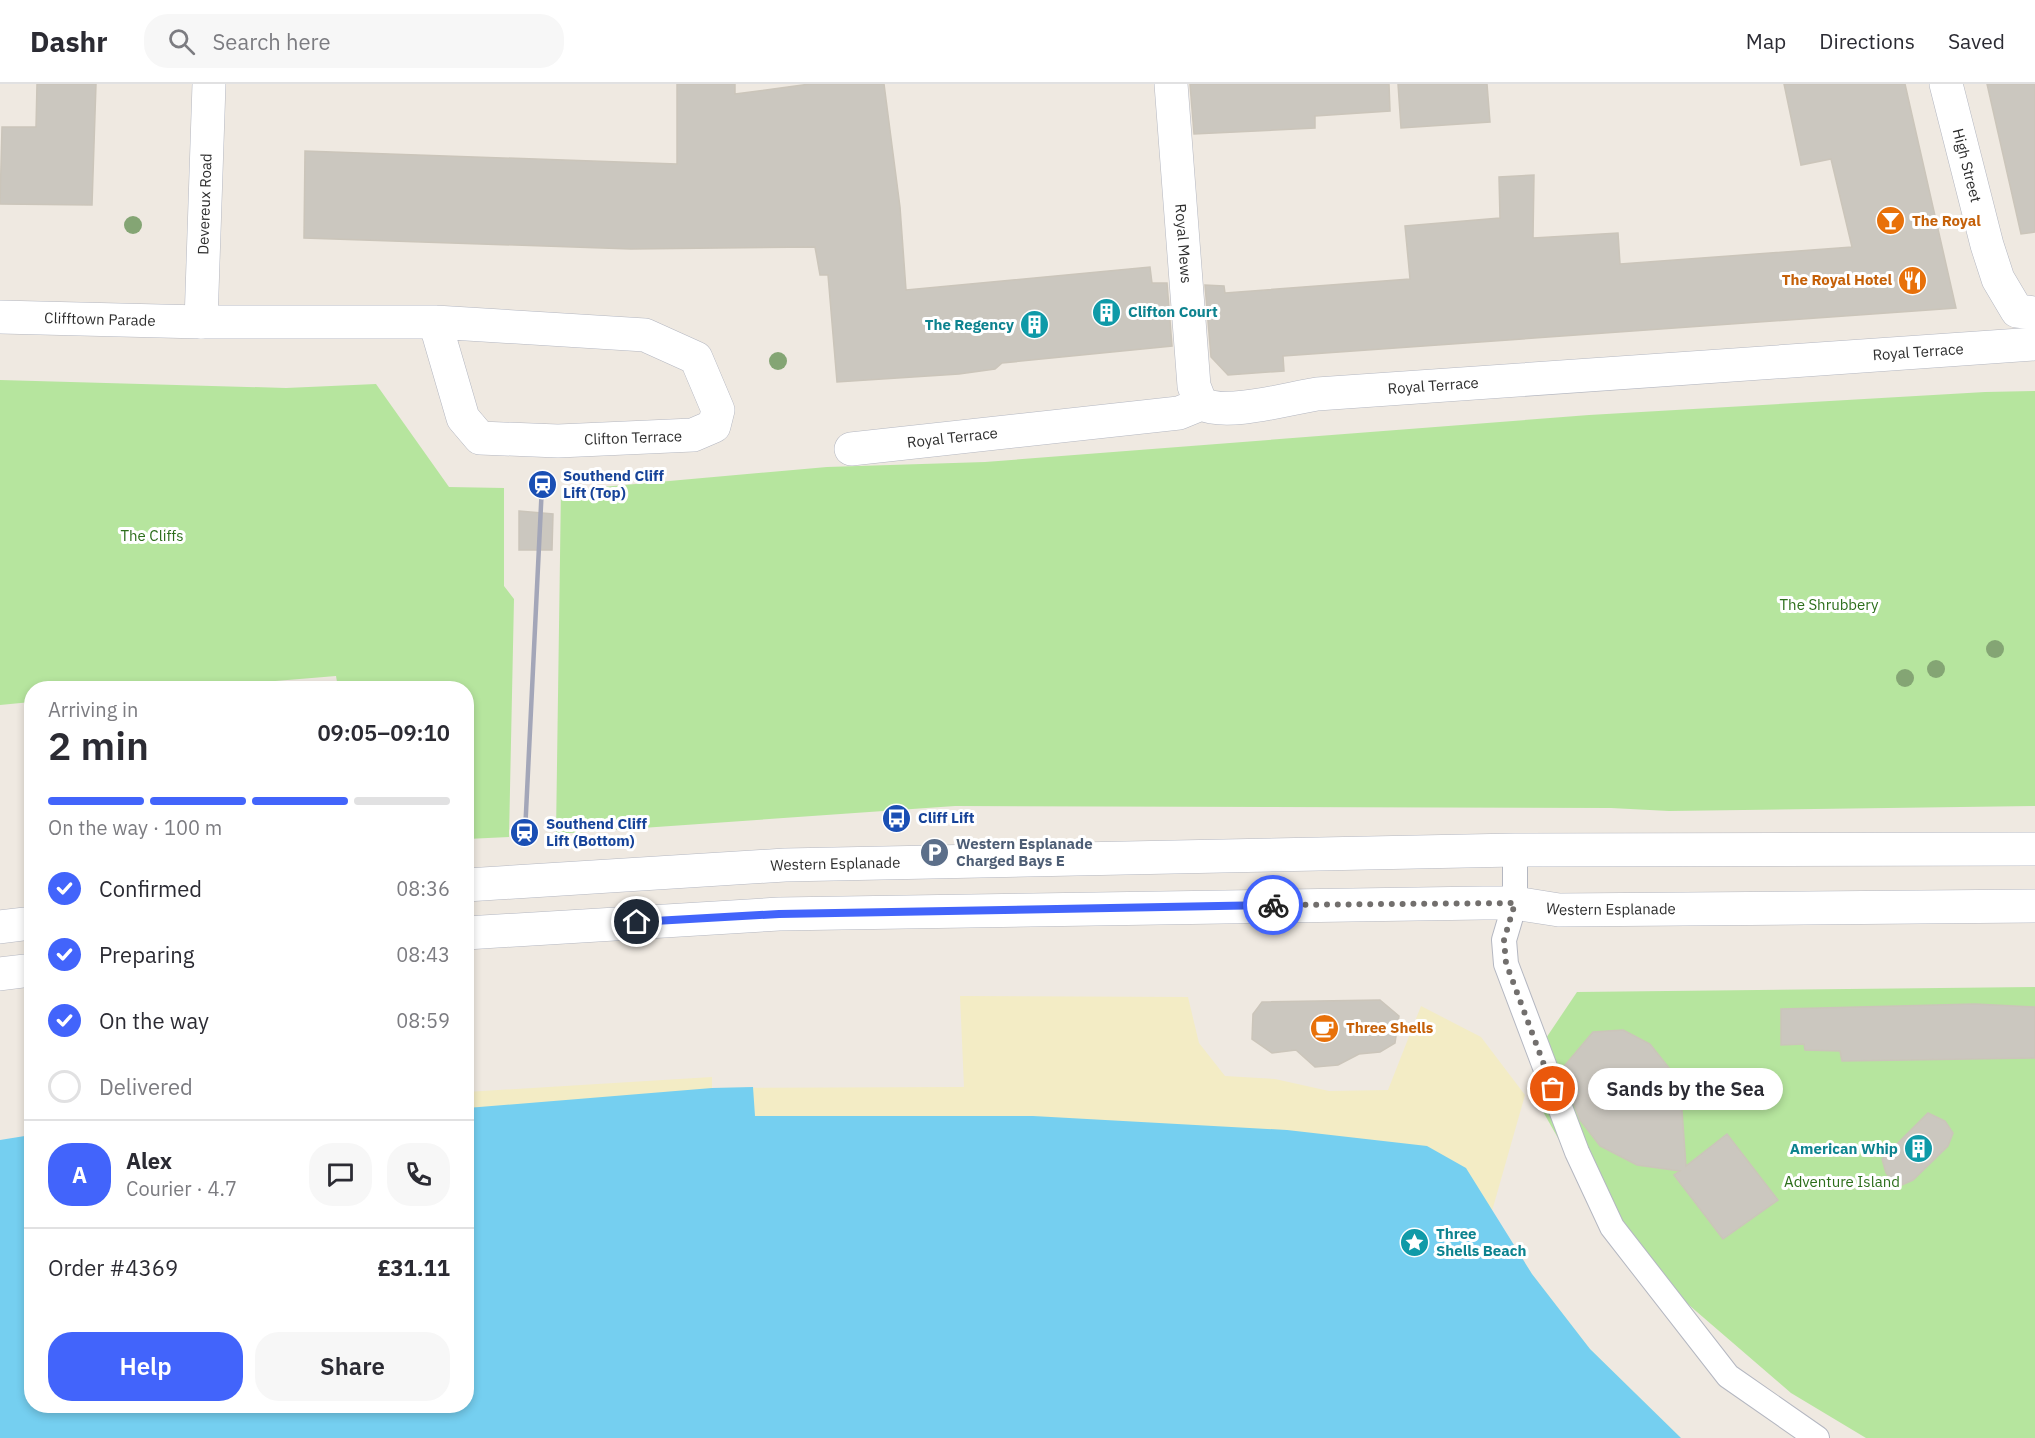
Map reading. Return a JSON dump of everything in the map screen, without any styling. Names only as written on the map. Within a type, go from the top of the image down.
[{"type":"street","name":"Devereux Road","points":[[201,322],[209,84]]},
{"type":"street","name":"Royal Mews","points":[[1171,84],[1194,386],[1201,404]]},
{"type":"street","name":"High Street","points":[[1946,84],[1987,245],[1998,279],[2026,312]]},
{"type":"street","name":"Clifftown Parade","points":[[0,317],[201,322]]},
{"type":"street","name":"Clifton Terrace","points":[[201,322],[435,322],[645,334],[696,358],[718,410],[714,426],[693,435],[558,441],[480,438],[463,418],[435,322]]},
{"type":"street","name":"Royal Terrace","points":[[851,449],[1179,413],[1201,404],[1212,409],[1317,394],[2028,344]]},
{"type":"street","name":"Western Esplanade","points":[[474,884],[784,865],[1515,850],[2035,849]]},
{"type":"street","name":"Western Esplanade","points":[[474,933],[779,914],[1041,908],[1515,903],[1559,910],[2035,906]]},
{"type":"street","points":[[0,927],[24,924]]},
{"type":"street","points":[[0,974],[24,971]]},
{"type":"lane","points":[[1515,850],[1515,903],[1504,940],[1506,963],[1577,1152],[1612,1227],[1728,1376],[1817,1438]]},
{"type":"green space","name":"The Cliffs","points":[[0,380],[286,388],[376,384],[449,487],[504,488],[504,586],[514,599],[509,837],[474,839],[474,681],[337,681],[336,676],[276,681],[24,681],[24,703],[0,705]]},
{"type":"green space","name":"The Shrubbery","points":[[2035,391],[2035,806],[1669,811],[1611,808],[955,806],[556,834],[561,488],[591,488],[827,467],[985,462],[1589,415]]},
{"type":"green space","name":"Adventure Island","points":[[2035,987],[2035,1438],[1866,1438],[1791,1393],[1675,1293],[1576,1170],[1541,1108],[1534,1056],[1577,992]]},
{"type":"sand","points":[[960,996],[1188,997],[1199,1043],[1225,1076],[1275,1079],[1329,1091],[1388,1090],[1421,1006],[1481,1037],[1525,1095],[1492,1211],[1532,1274],[1590,1349],[1681,1438],[474,1283],[474,1092],[712,1077],[712,1088],[964,1087]]},
{"type":"water","points":[[753,1087],[755,1116],[1033,1116],[1287,1130],[1427,1146],[1466,1168],[1532,1274],[1590,1349],[1681,1438],[0,1438],[0,1140],[24,1136],[24,1413],[474,1413],[474,1107],[712,1088]]},
{"type":"building","points":[[37,84],[96,84],[92,205],[0,204],[2,127],[36,127]]},
{"type":"building","points":[[677,84],[735,84],[735,94],[810,84],[884,84],[900,207],[906,290],[1150,267],[1152,283],[1167,283],[1172,346],[1002,363],[995,369],[959,374],[837,382],[828,275],[820,275],[815,247],[631,249],[304,238],[305,151],[677,164]]},
{"type":"building","points":[[1190,84],[1389,84],[1390,111],[1315,116],[1315,128],[1194,134]]},
{"type":"building","points":[[1398,84],[1487,84],[1490,122],[1401,128]]},
{"type":"building","points":[[1784,84],[1905,84],[1956,308],[1283,356],[1284,371],[1228,375],[1211,357],[1205,285],[1224,286],[1225,293],[1410,279],[1405,226],[1500,218],[1499,177],[1534,175],[1533,238],[1618,233],[1620,264],[1852,247],[1831,159],[1801,165]]},
{"type":"building","points":[[1987,84],[2035,84],[2035,232],[2021,234]]},
{"type":"building","points":[[519,511],[553,514],[552,550],[519,550]]},
{"type":"building","name":"Three Shells","points":[[1380,1000],[1399,1016],[1395,1043],[1380,1052],[1359,1054],[1338,1065],[1315,1067],[1296,1050],[1272,1053],[1252,1039],[1253,1014],[1262,1002]]},
{"type":"building","points":[[1975,1004],[2035,1007],[2035,1058],[1842,1061],[1840,1051],[1805,1050],[1804,1044],[1781,1045],[1781,1009]]},
{"type":"building","points":[[1623,1030],[1650,1044],[1669,1068],[1681,1097],[1686,1166],[1727,1134],[1778,1200],[1723,1239],[1674,1175],[1680,1171],[1637,1165],[1600,1146],[1580,1120],[1561,1070],[1593,1032]]},
{"type":"building","name":"American Whip","points":[[1928,1113],[1945,1121],[1953,1133],[1948,1146],[1913,1180],[1897,1187],[1886,1173],[1882,1159]]},
{"type":"railway","points":[[525,833],[542,485]]},
{"type":"way so far","points":[[1273,905],[1515,903],[1504,940],[1506,963],[1553,1089]]},
{"type":"place","name":"The Royal","points":[[1891,221]]},
{"type":"place","name":"The Royal Hotel","points":[[1913,280]]},
{"type":"place","name":"Clifton Court","points":[[1107,312]]},
{"type":"place","name":"The Regency","points":[[1035,325]]},
{"type":"place","name":"Southend Cliff Lift (Top)","points":[[542,485]]},
{"type":"place","name":"Cliff Lift","points":[[897,818]]},
{"type":"place","name":"Southend Cliff Lift (Bottom)","points":[[525,833]]},
{"type":"place","name":"Western Esplanade Charged Bays E","points":[[935,853]]},
{"type":"place","name":"Three Shells","points":[[1325,1028]]},
{"type":"place","name":"Sands by the Sea","points":[[1553,1089]]},
{"type":"place","name":"American Whip","points":[[1919,1149]]},
{"type":"place","name":"Three Shells Beach","points":[[1415,1243]]},
{"type":"route","points":[[637,922],[779,914],[1273,905]]}]
